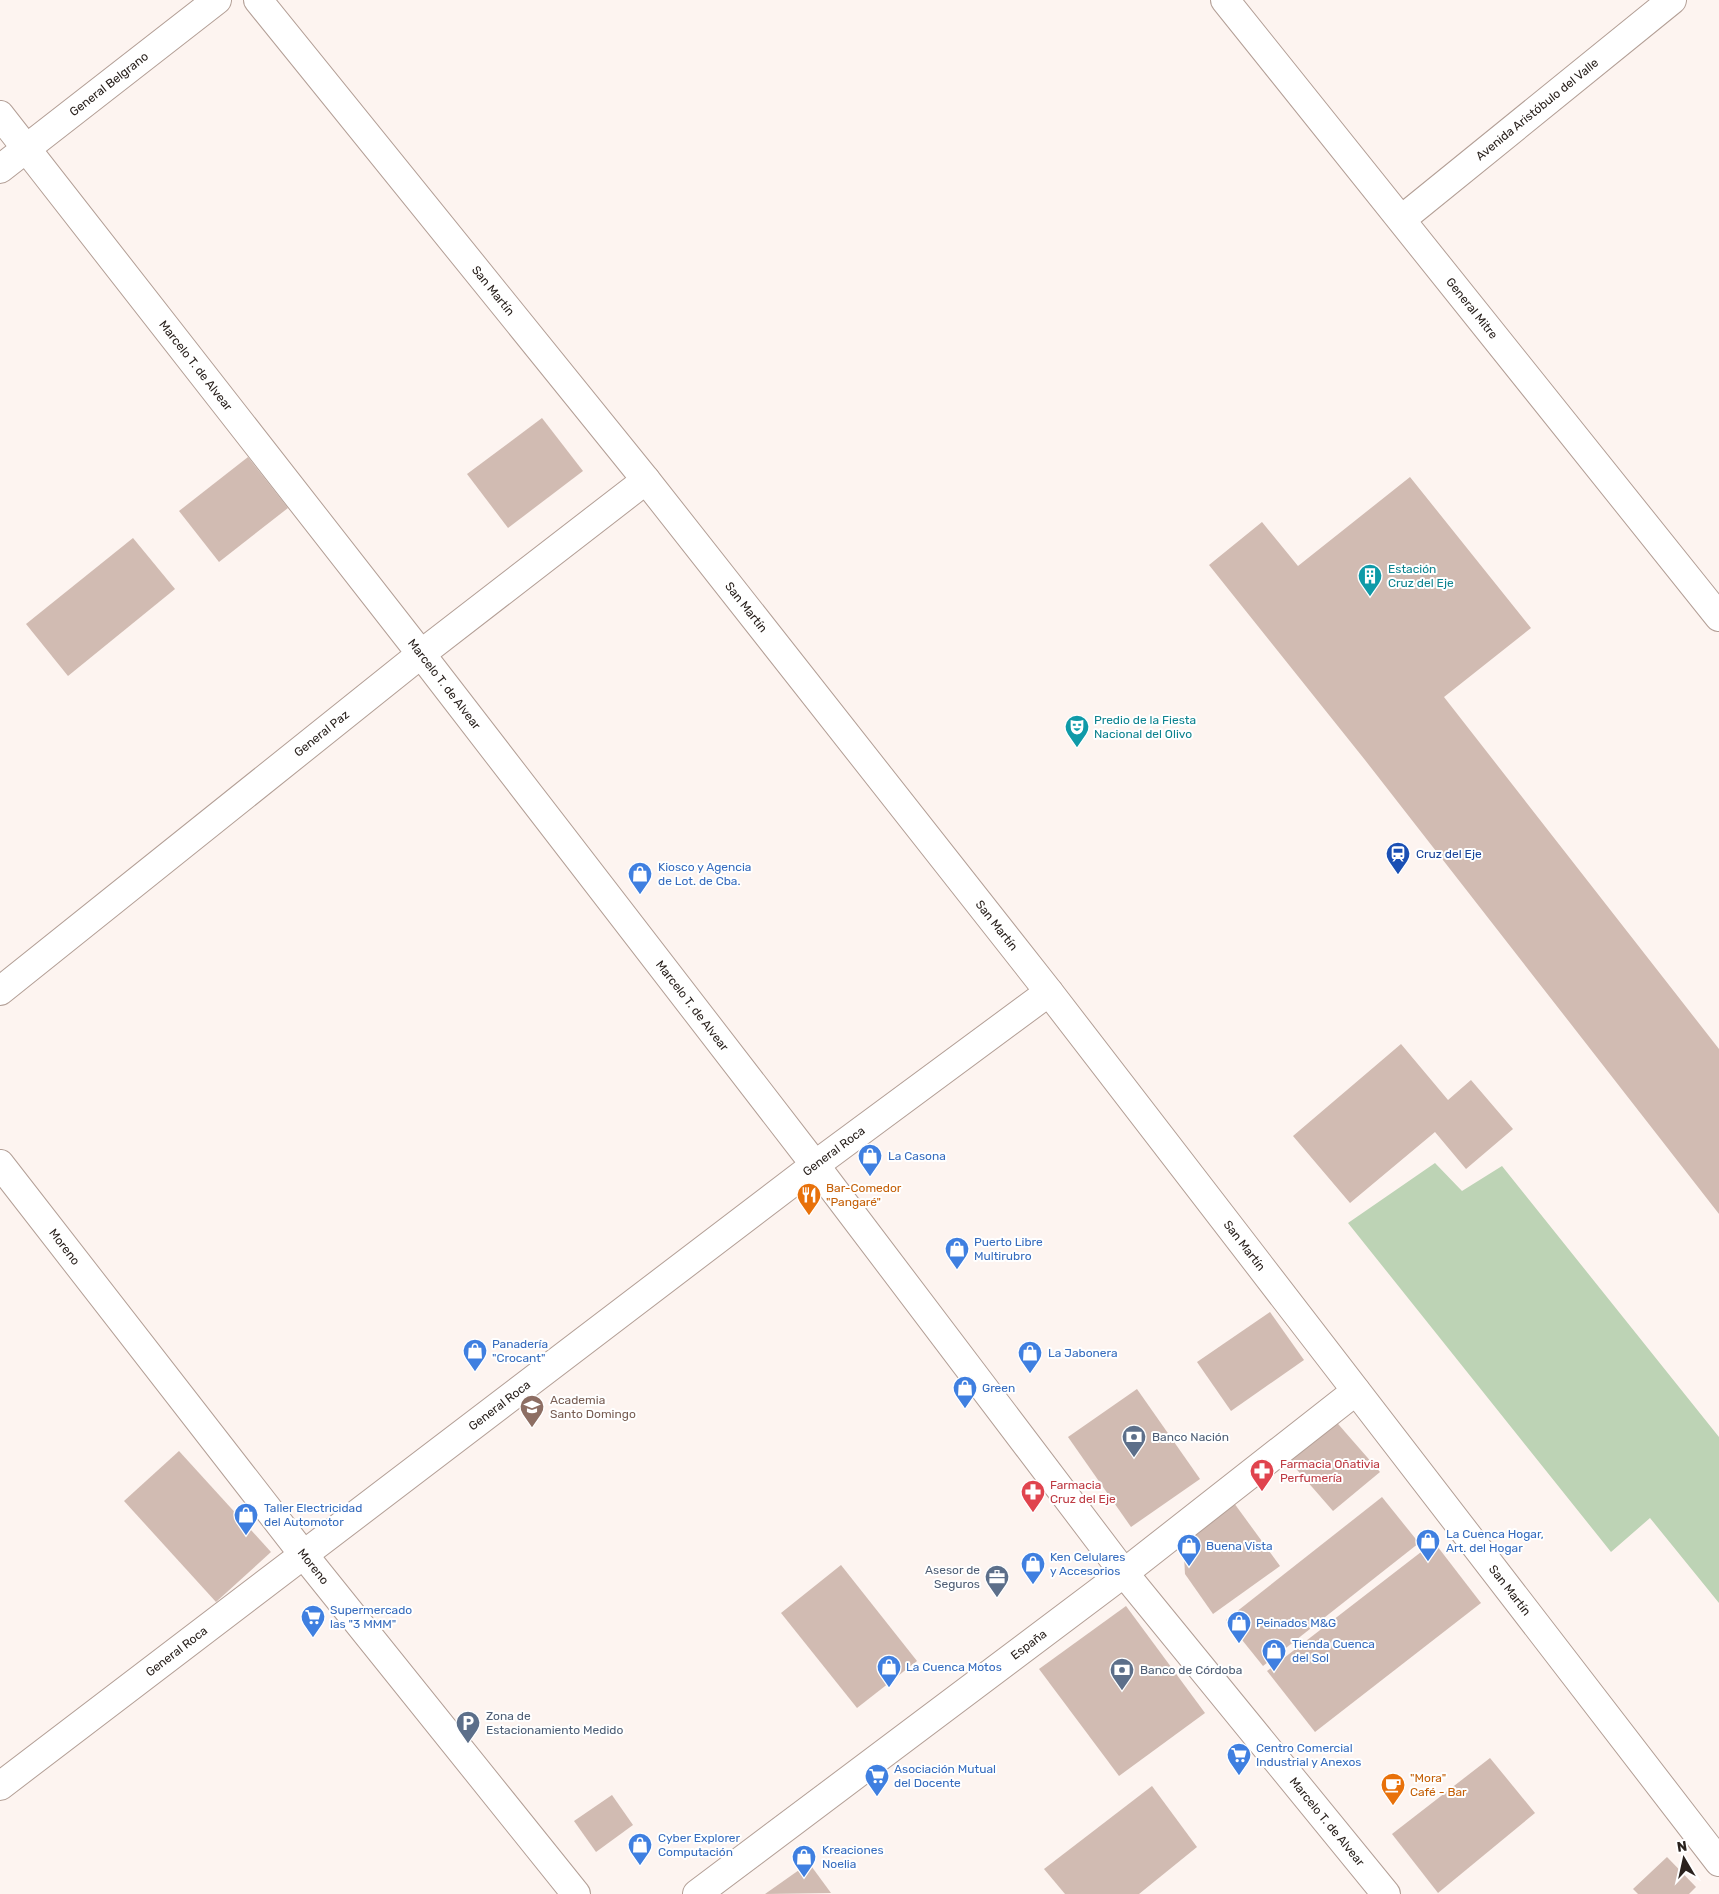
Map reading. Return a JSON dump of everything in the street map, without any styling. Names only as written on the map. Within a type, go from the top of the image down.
[{"type":"street","name":"General Belgrano","points":[[0,169],[217,0]]},
{"type":"street","name":"San Martín","points":[[258,0],[646,480],[1049,992],[1719,1862]]},
{"type":"street","name":"General Mitre","points":[[1225,0],[1402,218],[1719,617]]},
{"type":"street","name":"Avenida Aristóbulo del Valle","points":[[1402,218],[1672,0]]},
{"type":"street","name":"Marcelo T. de Alvear","points":[[0,115],[421,654],[815,1165],[1124,1573],[1386,1894]]},
{"type":"street","name":"General Paz","points":[[0,991],[421,654],[646,480]]},
{"type":"street","name":"General Roca","points":[[0,1786],[815,1165],[1049,992]]},
{"type":"street","name":"Moreno","points":[[0,1164],[303,1554],[576,1894]]},
{"type":"street","name":"España","points":[[697,1894],[1124,1573],[1356,1391]]},
{"type":"green space","points":[[1435,1163],[1462,1191],[1502,1166],[1719,1437],[1719,1603],[1650,1518],[1611,1552],[1348,1223]]},
{"type":"building","points":[[542,418],[583,471],[508,528],[467,474]]},
{"type":"building","points":[[248,457],[288,508],[219,562],[179,511]]},
{"type":"building","points":[[1410,477],[1531,628],[1444,697],[1719,1049],[1719,1214],[1365,760],[1209,565],[1262,522],[1298,566]]},
{"type":"building","points":[[133,538],[175,589],[68,676],[26,624]]},
{"type":"building","points":[[1401,1044],[1448,1100],[1471,1080],[1513,1129],[1466,1169],[1435,1132],[1350,1203],[1293,1136]]},
{"type":"building","points":[[1270,1312],[1304,1360],[1231,1411],[1197,1362]]},
{"type":"building","name":"Banco Nación","points":[[1137,1389],[1200,1479],[1131,1527],[1068,1437]]},
{"type":"building","points":[[1332,1417],[1380,1472],[1333,1511],[1285,1456]]},
{"type":"building","points":[[179,1451],[271,1552],[216,1602],[124,1501]]},
{"type":"building","points":[[1382,1497],[1419,1543],[1263,1666],[1226,1620]]},
{"type":"building","points":[[1234,1503],[1280,1566],[1213,1614],[1185,1574],[1183,1539]]},
{"type":"building","points":[[1434,1542],[1481,1603],[1315,1732],[1267,1671]]},
{"type":"building","points":[[841,1565],[917,1661],[857,1708],[781,1613]]},
{"type":"building","name":"Banco de Córdoba","points":[[1126,1606],[1205,1713],[1119,1776],[1039,1669]]},
{"type":"building","points":[[1490,1758],[1535,1813],[1438,1893],[1392,1834]]},
{"type":"building","points":[[1152,1786],[1197,1847],[1139,1894],[1065,1894],[1044,1869]]},
{"type":"building","points":[[612,1795],[633,1825],[596,1852],[574,1821]]},
{"type":"building","points":[[1667,1857],[1696,1887],[1689,1894],[1638,1894],[1633,1889]]},
{"type":"building","name":"Kreaciones Noelia","points":[[809,1863],[831,1893],[765,1894]]},
{"type":"place","name":"Estación Cruz del Eje","points":[[1370,597]]},
{"type":"place","name":"Predio de la Fiesta Nacional del Olivo","points":[[1077,748]]},
{"type":"place","name":"Cruz del Eje","points":[[1398,875]]},
{"type":"place","name":"Kiosco y Agencia de Lot. de Cba.","points":[[640,895]]},
{"type":"place","name":"La Casona","points":[[870,1177]]},
{"type":"place","name":"Bar-Comedor \"Pangaré\"","points":[[809,1216]]},
{"type":"place","name":"Puerto Libre Multirubro","points":[[957,1270]]},
{"type":"place","name":"Panadería \"Crocant\"","points":[[475,1372]]},
{"type":"place","name":"La Jabonera","points":[[1030,1374]]},
{"type":"place","name":"Green","points":[[965,1409]]},
{"type":"place","name":"Academia Santo Domingo","points":[[532,1428]]},
{"type":"place","name":"Banco Nación","points":[[1134,1458]]},
{"type":"place","name":"Farmacia Oñativia Perfumería","points":[[1262,1492]]},
{"type":"place","name":"Farmacia Cruz del Eje","points":[[1033,1513]]},
{"type":"place","name":"Taller Electricidad del Automotor","points":[[246,1536]]},
{"type":"place","name":"La Cuenca Hogar, Art. del Hogar","points":[[1428,1562]]},
{"type":"place","name":"Buena Vista","points":[[1189,1567]]},
{"type":"place","name":"Ken Celulares y Accesorios","points":[[1033,1585]]},
{"type":"place","name":"Asesor de Seguros","points":[[997,1598]]},
{"type":"place","name":"Supermercado las \"3 MMM\"","points":[[313,1638]]},
{"type":"place","name":"Peinados M&G","points":[[1239,1644]]},
{"type":"place","name":"Tienda Cuenca del Sol","points":[[1274,1672]]},
{"type":"place","name":"La Cuenca Motos","points":[[889,1688]]},
{"type":"place","name":"Banco de Córdoba","points":[[1122,1691]]},
{"type":"place","name":"Zona de Estacionamiento Medido","points":[[468,1744]]},
{"type":"place","name":"Centro Comercial Industrial y Anexos","points":[[1239,1776]]},
{"type":"place","name":"Asociación Mutual del Docente","points":[[877,1797]]},
{"type":"place","name":"\"Mora\" Café - Bar","points":[[1393,1806]]},
{"type":"place","name":"Cyber Explorer Computación","points":[[640,1866]]},
{"type":"place","name":"Kreaciones Noelia","points":[[804,1878]]}]
